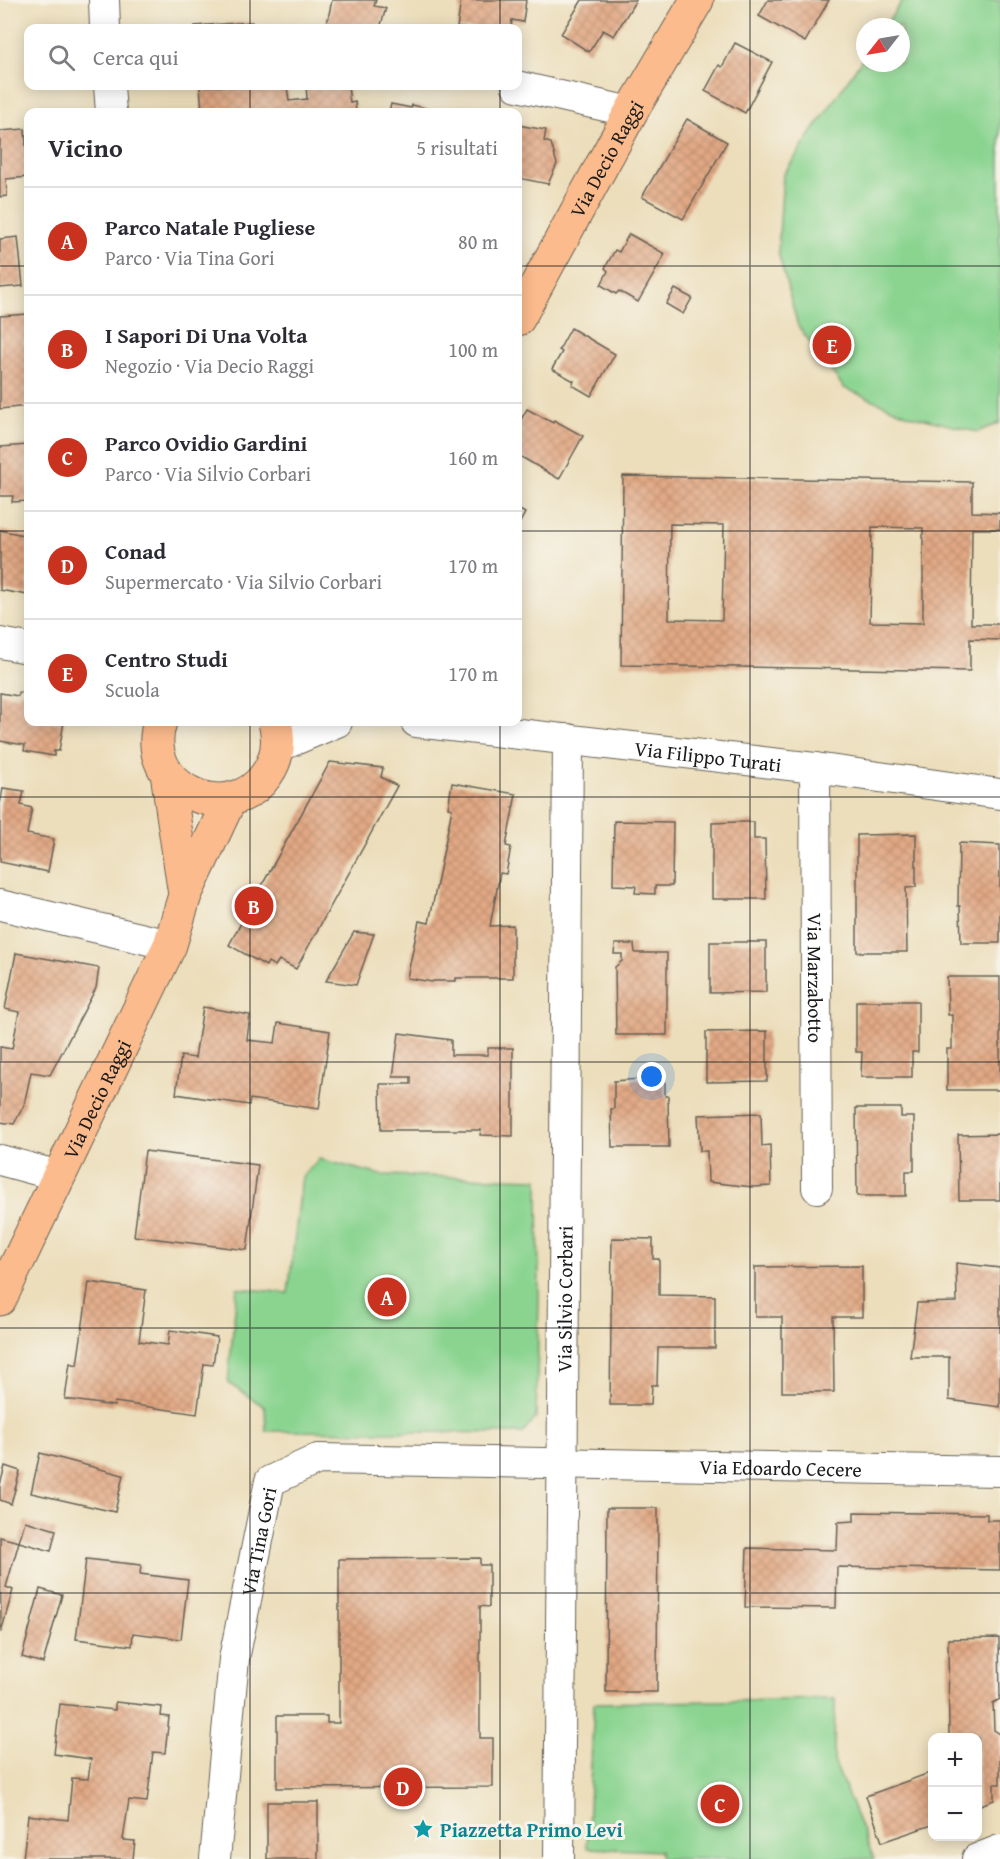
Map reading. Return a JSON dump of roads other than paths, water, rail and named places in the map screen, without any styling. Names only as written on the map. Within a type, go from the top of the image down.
[{"type":"main road","name":"Via Decio Raggi","points":[[522,312],[631,112],[697,0]]},
{"type":"main road","name":"Via Decio Raggi","points":[[159,726],[157,744],[166,773],[185,895]]},
{"type":"main road","points":[[166,773],[194,796],[212,800],[230,799],[248,793],[262,781],[273,765],[281,731]]},
{"type":"main road","name":"Via Decio Raggi","points":[[0,1299],[170,945],[185,895],[230,799]]},
{"type":"street","points":[[104,0],[105,24]]},
{"type":"street","points":[[522,87],[631,112]]},
{"type":"street","points":[[109,90],[111,108]]},
{"type":"street","points":[[0,643],[24,647]]},
{"type":"street","points":[[281,731],[312,726]]},
{"type":"street","name":"Via Filippo Turati","points":[[452,726],[815,768],[1000,794]]},
{"type":"street","name":"Via Silvio Corbari","points":[[559,1859],[568,739]]},
{"type":"street","name":"Via Marzabotto","points":[[815,768],[817,1188]]},
{"type":"street","points":[[0,905],[170,945]]},
{"type":"street","points":[[0,1160],[59,1176]]},
{"type":"street","name":"Via Tina Gori","points":[[215,1859],[234,1659],[270,1481],[318,1460],[562,1463]]},
{"type":"street","name":"Via Edoardo Cecere","points":[[562,1463],[1000,1471]]},
{"type":"street","points":[[977,1859],[1000,1850]]},
{"type":"place","name":"Centro Studi","points":[[832,345]]},
{"type":"place","name":"I Sapori Di Una Volta","points":[[254,906]]},
{"type":"place","name":"Parco Natale Pugliese","points":[[387,1297]]},
{"type":"place","name":"Conad","points":[[403,1787]]},
{"type":"place","name":"Parco Ovidio Gardini","points":[[720,1804]]},
{"type":"place","name":"Piazzetta Primo Levi","points":[[423,1829]]}]
